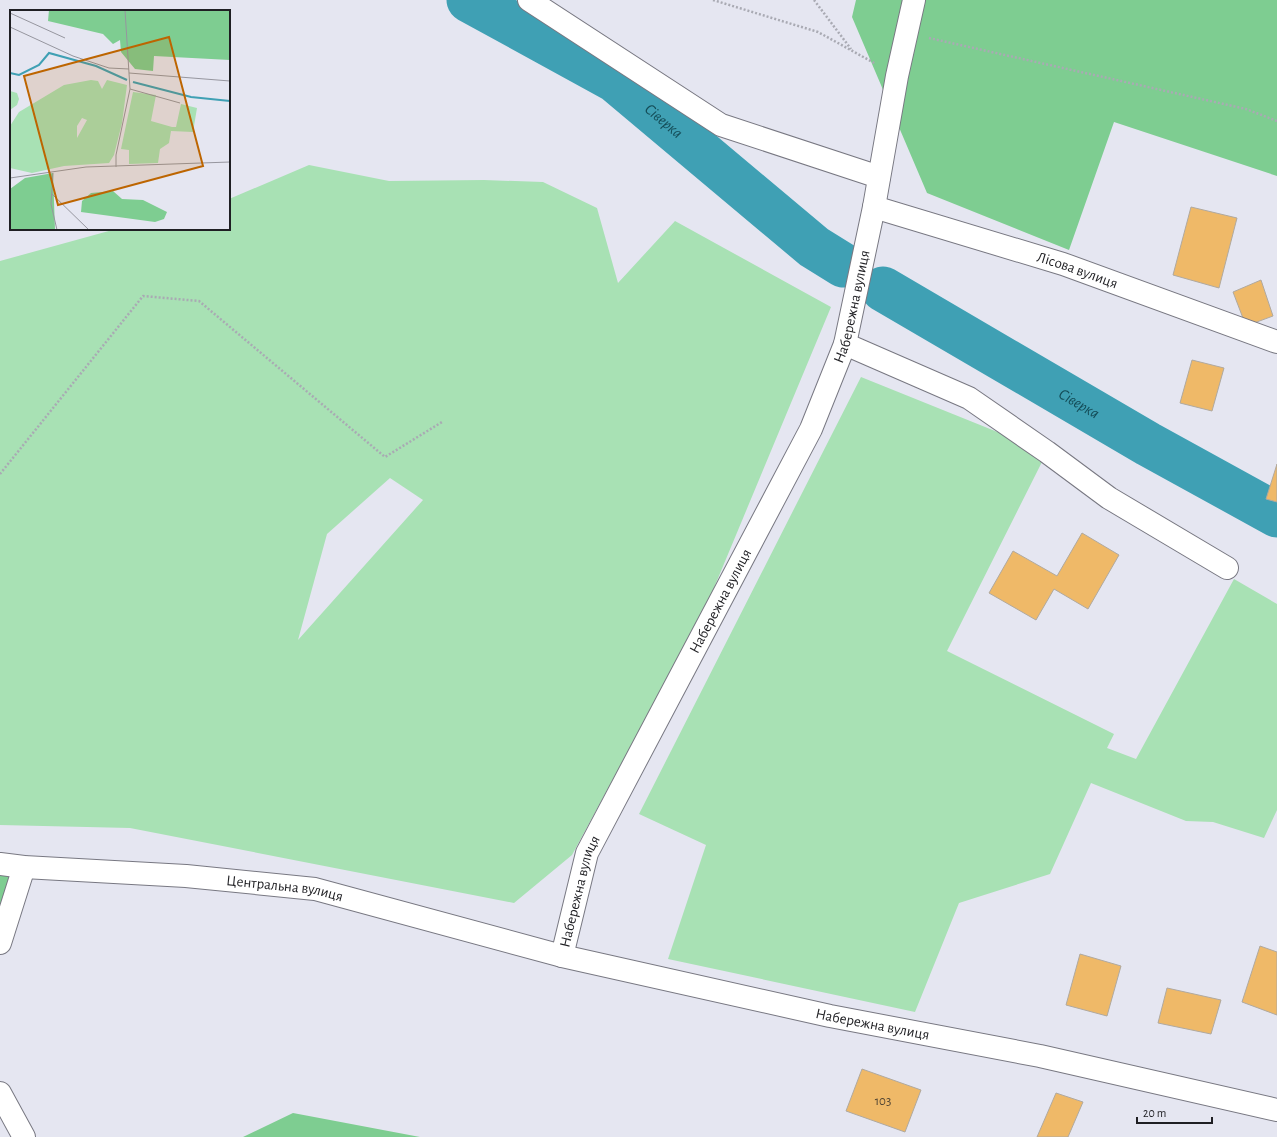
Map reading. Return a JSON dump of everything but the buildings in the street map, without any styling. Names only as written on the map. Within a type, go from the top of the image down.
[{"type":"street","points":[[529,0],[721,125],[879,177]]},
{"type":"street","name":"Набережна вулиця","points":[[914,0],[897,76],[874,207],[845,344],[811,429],[587,853],[562,956],[830,1016],[1040,1056],[1277,1110]]},
{"type":"street","name":"Лісова вулиця","points":[[874,207],[1064,264],[1277,342]]},
{"type":"street","points":[[845,344],[969,398],[1047,452],[1109,498],[1227,568]]},
{"type":"street","name":"Центральна вулиця","points":[[0,864],[24,867],[186,876],[315,889],[562,956]]},
{"type":"street","points":[[0,943],[24,867]]},
{"type":"street","points":[[0,1093],[24,1137]]},
{"type":"path","points":[[713,0],[818,32],[897,76]]},
{"type":"path","points":[[814,0],[853,51]]},
{"type":"path","points":[[907,33],[1246,109],[1277,121]]},
{"type":"path","points":[[0,474],[143,296],[199,301],[385,457],[442,422]]},
{"type":"green space","points":[[856,0],[1277,0],[1277,176],[1114,122],[1069,250],[927,193],[852,17]]},
{"type":"green space","points":[[309,165],[389,181],[484,180],[543,182],[597,208],[618,283],[675,221],[831,307],[706,607],[572,855],[514,903],[130,828],[0,825],[0,261],[112,230],[230,230],[230,199]],"holes":[[[390,478],[423,500],[298,640],[327,534]]]},
{"type":"green space","points":[[861,377],[1047,452],[947,651],[1114,734],[1107,748],[1136,759],[1234,579],[1277,604],[1277,810],[1264,838],[1213,822],[1186,821],[1091,783],[1050,874],[959,903],[915,1012],[668,959],[706,845],[639,814]]},
{"type":"green space","points":[[0,865],[24,867],[0,943]]},
{"type":"green space","points":[[293,1113],[420,1137],[243,1137]]},
{"type":"waterway","name":"Сіверка","points":[[469,0],[615,80],[814,247],[843,265]]},
{"type":"waterway","name":"Сіверка","points":[[883,289],[1148,444],[1277,515]]}]
